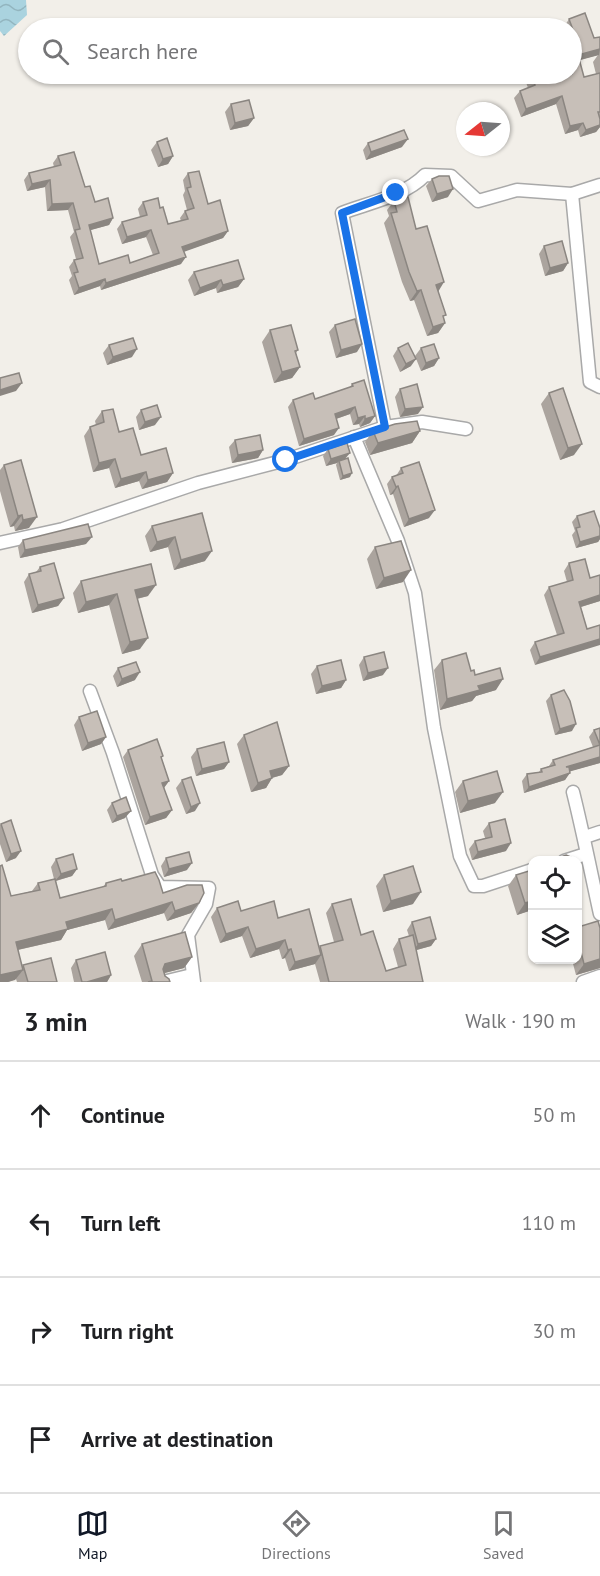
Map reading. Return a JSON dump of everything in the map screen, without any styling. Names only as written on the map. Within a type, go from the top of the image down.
[{"type":"street","points":[[385,427],[342,213],[396,193],[419,182],[425,176],[451,176],[478,201],[517,190],[572,194],[600,185]]},
{"type":"street","points":[[572,194],[590,382],[600,387]]},
{"type":"street","points":[[0,543],[63,529],[198,483],[286,460],[385,427],[422,422],[466,429]]},
{"type":"street","points":[[354,437],[398,540],[415,594],[434,728],[460,856],[474,886],[483,886],[528,871]]},
{"type":"street","points":[[90,691],[113,753],[152,876],[160,887],[209,888],[206,904],[188,935],[193,979],[163,982]]},
{"type":"street","points":[[573,792],[585,837],[586,854],[600,914]]},
{"type":"street","points":[[585,837],[600,832]]},
{"type":"street","points":[[580,856],[586,854]]},
{"type":"street","points":[[583,982],[600,976]]},
{"type":"water","points":[[0,0],[26,0],[27,15],[24,18],[18,18],[18,23],[4,36],[0,31]]},
{"type":"building","points":[[585,13],[594,38],[600,37],[600,49],[582,54],[582,18],[572,18]]},
{"type":"building","points":[[582,70],[584,77],[600,73],[600,112],[598,112],[600,125],[586,130],[583,123],[570,126],[562,96],[526,109],[520,91],[535,85],[582,84]]},
{"type":"building","points":[[249,100],[254,118],[235,123],[231,104]]},
{"type":"building","points":[[404,130],[408,139],[371,152],[368,143]]},
{"type":"building","points":[[167,138],[173,156],[163,159],[157,142]]},
{"type":"building","points":[[74,152],[85,187],[90,186],[95,202],[108,198],[113,218],[89,225],[99,264],[128,255],[130,263],[159,253],[151,230],[127,237],[122,222],[147,215],[143,202],[158,198],[168,224],[188,219],[185,211],[194,208],[187,188],[191,187],[188,173],[199,171],[208,204],[220,200],[228,231],[182,247],[186,257],[106,283],[105,279],[79,288],[74,273],[78,272],[74,260],[83,258],[75,230],[80,229],[73,203],[52,204],[50,180],[32,184],[29,173],[61,165],[58,156]]},
{"type":"building","points":[[449,176],[453,189],[437,194],[432,179]]},
{"type":"building","points":[[408,197],[416,229],[427,226],[444,282],[436,285],[446,315],[443,316],[445,323],[433,327],[421,290],[417,291],[409,272],[391,213],[397,212],[394,201]]},
{"type":"building","points":[[562,241],[568,263],[550,268],[544,246]]},
{"type":"building","points":[[238,260],[244,279],[223,285],[221,280],[200,288],[194,272]]},
{"type":"building","points":[[355,319],[362,344],[341,350],[335,325]]},
{"type":"building","points":[[291,325],[300,367],[282,372],[270,330]]},
{"type":"building","points":[[133,338],[137,349],[113,357],[109,345]]},
{"type":"building","points":[[408,343],[416,359],[406,364],[398,348]]},
{"type":"building","points":[[434,344],[439,358],[426,363],[421,348]]},
{"type":"building","points":[[19,373],[22,383],[0,390],[0,378]]},
{"type":"building","points":[[364,380],[375,416],[365,419],[365,416],[358,418],[355,407],[335,414],[339,428],[304,439],[293,400],[313,393],[315,399]]},
{"type":"building","points":[[417,384],[423,407],[405,409],[400,389]]},
{"type":"building","points":[[563,388],[582,444],[568,448],[549,393]]},
{"type":"building","points":[[157,405],[161,417],[145,422],[141,410]]},
{"type":"building","points":[[113,409],[119,432],[133,428],[141,455],[166,448],[173,473],[148,480],[146,472],[121,479],[115,459],[99,463],[90,427],[104,422],[102,411]]},
{"type":"building","points":[[417,421],[420,431],[378,443],[373,431],[395,424]]},
{"type":"building","points":[[260,435],[263,450],[238,455],[235,440]]},
{"type":"building","points":[[347,443],[350,453],[331,459],[328,449]]},
{"type":"building","points":[[348,458],[352,473],[343,476],[339,461]]},
{"type":"building","points":[[21,460],[37,517],[23,520],[22,515],[18,516],[4,465]]},
{"type":"building","points":[[419,462],[435,510],[409,519],[398,486],[396,487],[392,477],[403,473],[401,468]]},
{"type":"building","points":[[594,511],[600,528],[600,536],[580,542],[576,528],[580,527],[577,516]]},
{"type":"building","points":[[202,513],[212,551],[181,560],[175,537],[157,542],[152,526]]},
{"type":"building","points":[[88,524],[92,537],[25,550],[23,540]]},
{"type":"building","points":[[401,541],[411,570],[384,578],[375,547]]},
{"type":"building","points":[[585,559],[590,578],[600,575],[600,595],[579,602],[587,629],[600,625],[600,639],[540,657],[535,642],[564,633],[549,587],[573,580],[569,563]]},
{"type":"building","points":[[54,563],[64,598],[38,605],[29,574],[41,571],[40,567]]},
{"type":"building","points":[[151,564],[156,585],[135,590],[148,638],[130,642],[117,594],[86,602],[81,581]]},
{"type":"building","points":[[384,652],[388,668],[368,673],[364,657]]},
{"type":"building","points":[[466,653],[471,671],[474,670],[475,675],[500,668],[503,679],[478,686],[480,690],[447,699],[442,660]]},
{"type":"building","points":[[341,660],[346,680],[322,686],[317,666]]},
{"type":"building","points":[[136,662],[140,672],[122,679],[118,668]]},
{"type":"building","points":[[564,690],[570,701],[576,724],[560,729],[551,695]]},
{"type":"building","points":[[97,711],[106,737],[88,743],[79,717]]},
{"type":"building","points":[[277,722],[289,766],[270,771],[272,778],[258,783],[244,735]]},
{"type":"building","points":[[600,728],[600,745],[594,730]]},
{"type":"building","points":[[157,739],[169,781],[162,783],[172,810],[150,817],[128,750]]},
{"type":"building","points":[[224,742],[229,762],[202,769],[197,749]]},
{"type":"building","points":[[600,745],[600,757],[566,767],[569,767],[570,773],[529,787],[527,774],[542,772],[541,769],[555,765],[553,760]]},
{"type":"building","points":[[497,771],[503,792],[468,801],[463,781]]},
{"type":"building","points":[[191,777],[200,803],[191,807],[182,780]]},
{"type":"building","points":[[126,797],[131,811],[117,816],[112,803]]},
{"type":"building","points":[[505,819],[511,843],[478,852],[475,841],[492,837],[489,823]]},
{"type":"building","points":[[11,820],[21,851],[11,854],[1,824]]},
{"type":"building","points":[[189,852],[192,863],[169,869],[166,858]]},
{"type":"building","points":[[73,854],[77,869],[61,874],[56,859]]},
{"type":"building","points":[[2,865],[11,896],[40,890],[38,883],[55,879],[60,898],[106,886],[106,883],[155,872],[163,893],[187,885],[202,885],[204,893],[199,903],[175,911],[172,902],[115,920],[112,909],[66,922],[68,929],[16,942],[23,970],[0,975],[0,866]]},
{"type":"building","points":[[413,866],[421,892],[391,901],[384,875]]},
{"type":"building","points":[[528,871],[528,902],[525,903],[516,875]]},
{"type":"building","points":[[351,899],[361,935],[373,931],[386,971],[406,965],[399,939],[413,935],[423,982],[329,982],[320,946],[343,940],[332,904]]},
{"type":"building","points":[[238,901],[241,911],[274,901],[278,918],[309,909],[321,955],[295,962],[285,940],[256,949],[248,927],[226,934],[217,908]]},
{"type":"building","points":[[430,917],[436,939],[418,944],[412,922]]},
{"type":"building","points":[[598,921],[600,928],[600,959],[584,964],[582,956],[582,926]]},
{"type":"building","points":[[185,932],[192,957],[165,964],[163,969],[170,982],[148,982],[152,981],[142,944]]},
{"type":"building","points":[[105,952],[111,975],[82,982],[76,960]]},
{"type":"building","points":[[51,958],[57,982],[28,982],[23,965]]},
{"type":"route","points":[[286,460],[385,427],[342,213],[396,193]]}]
